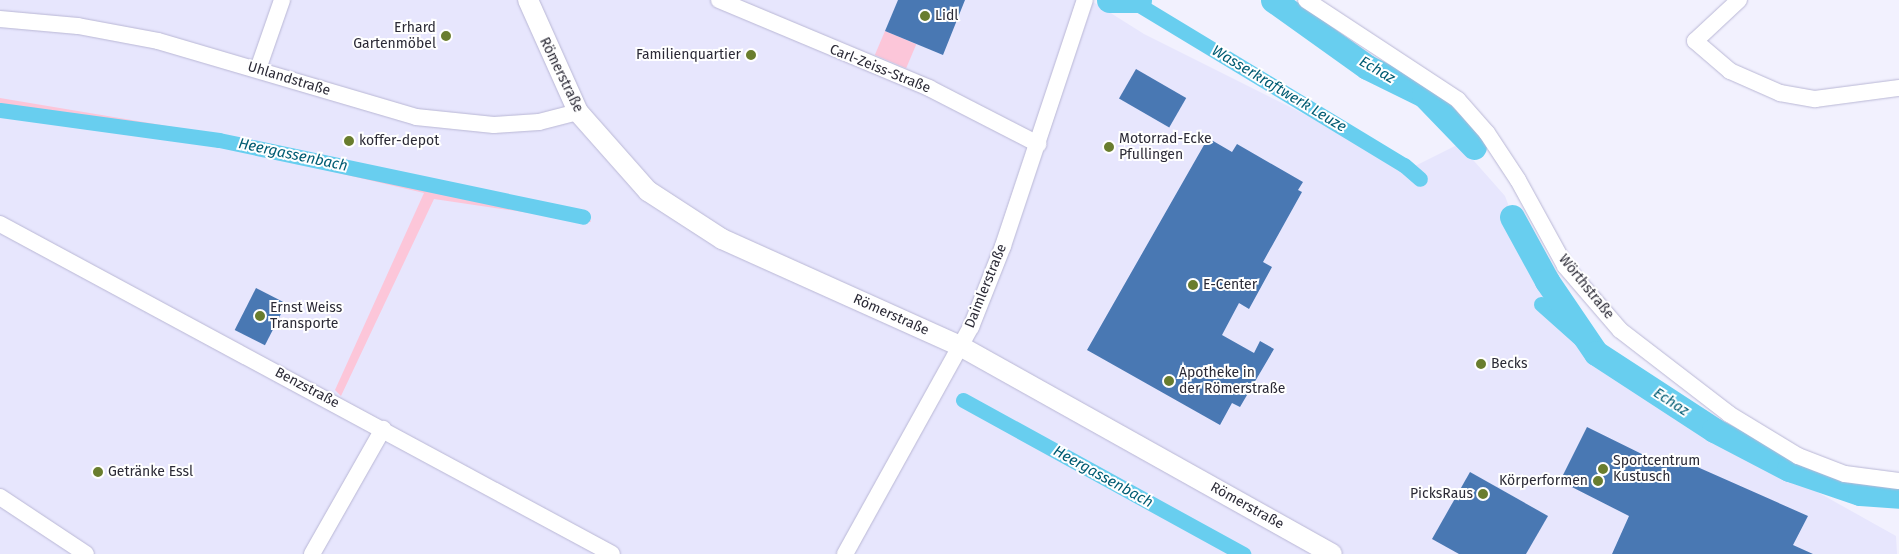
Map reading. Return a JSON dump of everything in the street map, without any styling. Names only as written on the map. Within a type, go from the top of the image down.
[{"type":"main road","name":"Römerstraße","points":[[528,0],[578,112],[648,191],[722,239],[960,346],[1332,554]]},
{"type":"street","points":[[258,69],[282,0]]},
{"type":"street","name":"Carl-Zeiss-Straße","points":[[719,0],[929,88],[1038,144]]},
{"type":"street","name":"Daimlerstraße","points":[[845,554],[960,346],[1003,246],[1086,0]]},
{"type":"street","name":"Wörthstraße","points":[[1306,0],[1458,100],[1487,133],[1518,180],[1565,266],[1620,330],[1729,414],[1798,456],[1845,474],[1899,481]]},
{"type":"street","points":[[1739,0],[1694,41],[1730,71],[1780,93],[1815,99],[1899,88]]},
{"type":"street","name":"Uhlandstraße","points":[[0,20],[78,26],[149,40],[258,69],[416,117],[494,125],[539,122],[578,112]]},
{"type":"street","name":"Benzstraße","points":[[0,224],[612,554]]},
{"type":"street","points":[[312,554],[383,429]]},
{"type":"street","points":[[0,497],[86,554]]},
{"type":"shaded area","points":[[0,0],[1090,0],[1144,34],[1328,126],[1405,171],[1459,144],[1505,196],[1541,292],[1653,400],[1896,536],[1897,554],[0,554]]},
{"type":"shaded area","points":[[885,31],[916,44],[906,68],[875,55]]},
{"type":"shaded area","points":[[0,98],[239,138],[587,212],[591,222],[434,199],[341,396],[335,390],[424,193],[223,146],[0,116]]},
{"type":"building","name":"Lidl","points":[[898,0],[965,0],[943,55],[885,31]]},
{"type":"building","points":[[1136,69],[1186,98],[1169,127],[1119,98]]},
{"type":"building","name":"E-Center","points":[[1208,138],[1232,152],[1237,144],[1303,182],[1298,190],[1302,192],[1263,262],[1272,267],[1249,309],[1239,303],[1222,335],[1254,353],[1260,341],[1274,349],[1240,407],[1232,403],[1220,425],[1087,350]]},
{"type":"building","name":"Ernst Weiss Transporte","points":[[256,288],[286,303],[265,345],[235,330]]},
{"type":"building","points":[[1587,427],[1654,460],[1656,457],[1673,465],[1677,458],[1808,516],[1793,545],[1813,554],[1612,554],[1629,516],[1560,481]]},
{"type":"building","name":"PicksRaus","points":[[1470,472],[1548,516],[1526,554],[1459,554],[1432,539]]},
{"type":"waterway","name":"Echaz","points":[[1109,0],[1139,0]]},
{"type":"waterway","name":"Echaz","points":[[1273,0],[1367,67],[1424,95],[1474,147]]},
{"type":"waterway","name":"Wasserkraftwerk Leuze","points":[[1136,3],[1404,165],[1420,179]]},
{"type":"waterway","name":"Heergassenbach","points":[[0,110],[219,140],[583,217]]},
{"type":"waterway","name":"Echaz","points":[[1512,217],[1547,281],[1596,353],[1714,430],[1789,469],[1860,493],[1899,496]]},
{"type":"waterway","name":"Wasserkraftwerk Leuze","points":[[1541,304],[1596,353]]},
{"type":"waterway","name":"Heergassenbach","points":[[963,400],[1243,554]]},
{"type":"place","name":"Lidl","points":[[925,16]]},
{"type":"place","name":"Erhard Gartenmöbel","points":[[446,36]]},
{"type":"place","name":"Familienquartier","points":[[751,55]]},
{"type":"place","name":"koffer-depot","points":[[349,141]]},
{"type":"place","name":"Motorrad-Ecke Pfullingen","points":[[1109,147]]},
{"type":"place","name":"E-Center","points":[[1193,285]]},
{"type":"place","name":"Ernst Weiss Transporte","points":[[260,316]]},
{"type":"place","name":"Becks","points":[[1481,364]]},
{"type":"place","name":"Apotheke in der Römerstraße","points":[[1169,381]]},
{"type":"place","name":"Sportcentrum Kustusch","points":[[1603,469]]},
{"type":"place","name":"Getränke Essl","points":[[98,472]]},
{"type":"place","name":"Körperformen","points":[[1598,481]]},
{"type":"place","name":"PicksRaus","points":[[1483,494]]}]
